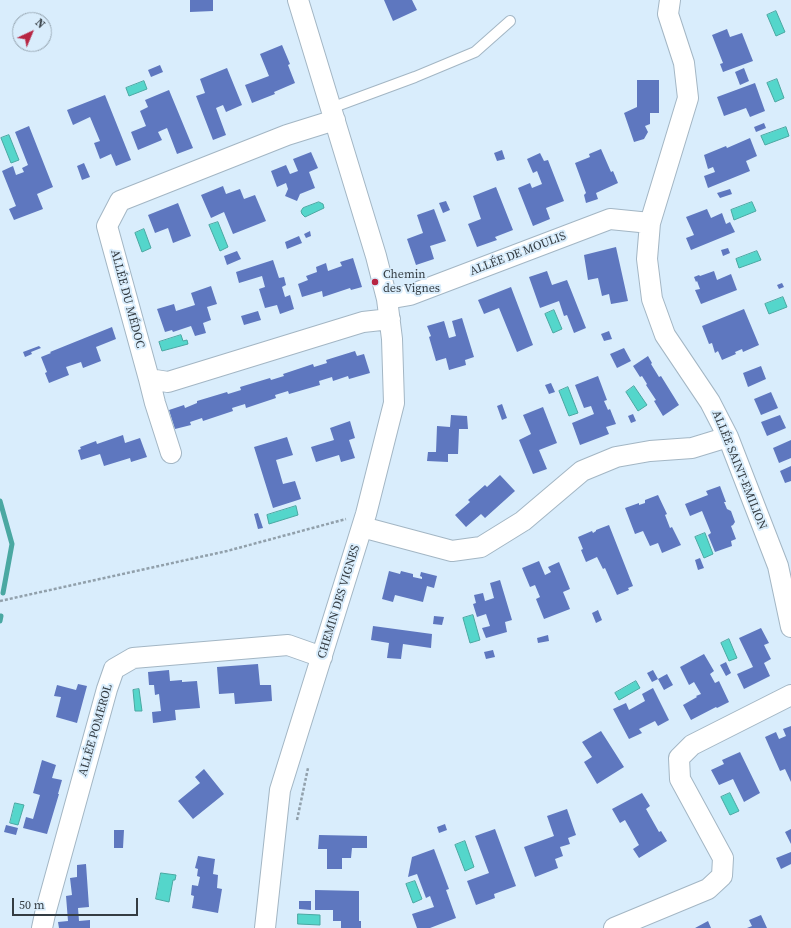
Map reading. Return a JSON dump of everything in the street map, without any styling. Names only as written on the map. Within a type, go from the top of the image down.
[{"type":"street","name":"CHEMIN DES VIGNES","points":[[266,928],[280,790],[364,521],[394,403],[392,339],[387,300],[376,256],[298,0]]},
{"type":"street","name":"ALLÉE SAINT-EMILION","points":[[670,0],[668,14],[684,63],[688,98],[650,224],[647,259],[652,300],[665,335],[710,402],[728,437],[778,566],[791,627]]},
{"type":"street","name":"ALLÉE DU MÉDOC","points":[[171,453],[155,403],[107,226],[120,201],[287,135],[333,114]]},
{"type":"street","name":"ALLÉE DE MOULIS","points":[[387,300],[410,295],[610,219],[650,224]]},
{"type":"street","points":[[149,380],[168,382],[362,322],[390,319]]},
{"type":"street","points":[[364,521],[452,551],[480,547],[523,521],[582,471],[616,457],[650,451],[692,448],[728,437]]},
{"type":"street","name":"ALLÉE POMEROL","points":[[42,928],[102,704],[114,669],[133,658],[288,645],[322,657]]},
{"type":"street","points":[[614,928],[708,889],[722,876],[722,858],[680,779],[679,758],[692,745],[791,695]]},
{"type":"lane","points":[[333,114],[475,52],[510,21]]},
{"type":"path","points":[[0,601],[364,521]]},
{"type":"path","points":[[295,827],[309,761]]},
{"type":"shaded area","points":[[776,11],[785,32],[776,36],[767,15]]},
{"type":"shaded area","points":[[777,79],[784,98],[775,102],[767,83]]},
{"type":"shaded area","points":[[144,81],[147,89],[129,96],[126,88]]},
{"type":"shaded area","points":[[786,127],[789,136],[765,145],[761,136]]},
{"type":"shaded area","points":[[9,135],[19,160],[11,163],[1,138]]},
{"type":"shaded area","points":[[319,202],[323,204],[324,208],[305,217],[302,214],[301,211],[303,208]]},
{"type":"shaded area","points":[[752,202],[756,211],[734,220],[731,210]]},
{"type":"shaded area","points":[[218,222],[228,247],[220,251],[209,225]]},
{"type":"shaded area","points":[[144,229],[151,248],[142,252],[135,233]]},
{"type":"shaded area","points":[[757,251],[761,260],[739,268],[736,259]]},
{"type":"shaded area","points":[[783,297],[787,307],[769,314],[765,304]]},
{"type":"shaded area","points":[[554,310],[562,329],[553,333],[545,314]]},
{"type":"shaded area","points":[[181,335],[183,341],[187,340],[188,344],[162,351],[159,342]]},
{"type":"shaded area","points":[[634,386],[647,405],[638,411],[626,392]]},
{"type":"shaded area","points":[[568,387],[578,413],[569,416],[559,391]]},
{"type":"shaded area","points":[[296,506],[298,515],[269,524],[267,515]]},
{"type":"shaded area","points":[[705,533],[713,554],[704,558],[695,537]]},
{"type":"shaded area","points":[[473,615],[480,640],[470,643],[463,618]]},
{"type":"shaded area","points":[[729,639],[737,658],[729,661],[721,643]]},
{"type":"shaded area","points":[[636,681],[640,688],[619,700],[615,693]]},
{"type":"shaded area","points":[[139,689],[142,711],[135,711],[133,690]]},
{"type":"shaded area","points":[[730,793],[739,811],[730,815],[721,797]]},
{"type":"shaded area","points":[[15,803],[24,805],[18,825],[10,823]]},
{"type":"shaded area","points":[[465,841],[474,867],[465,871],[455,845]]},
{"type":"shaded area","points":[[161,873],[176,875],[175,880],[173,880],[169,902],[156,899]]},
{"type":"shaded area","points":[[415,881],[422,899],[413,903],[406,884]]},
{"type":"shaded area","points":[[298,914],[320,915],[320,925],[298,924]]},
{"type":"building","points":[[190,0],[213,0],[213,11],[190,12]]},
{"type":"building","points":[[384,0],[412,0],[417,10],[393,21]]},
{"type":"building","points":[[727,29],[730,37],[742,33],[753,61],[723,72],[720,64],[723,63],[712,35]]},
{"type":"building","points":[[282,45],[290,64],[288,65],[295,83],[274,92],[275,94],[252,103],[245,85],[269,76],[260,54]]},
{"type":"building","points":[[160,65],[163,72],[151,77],[148,70]]},
{"type":"building","points":[[227,68],[242,105],[226,112],[223,105],[216,108],[226,135],[213,140],[196,96],[205,93],[200,79]]},
{"type":"building","points":[[744,68],[749,81],[740,85],[735,72]]},
{"type":"building","points":[[637,80],[659,80],[659,113],[650,113],[650,124],[645,126],[648,132],[644,139],[634,142],[624,113],[637,107]]},
{"type":"building","points":[[755,83],[765,111],[750,117],[746,108],[724,116],[717,97]]},
{"type":"building","points":[[169,90],[193,148],[177,154],[167,128],[158,132],[162,140],[138,150],[131,132],[146,126],[140,111],[148,107],[145,100]]},
{"type":"building","points":[[105,95],[131,160],[116,166],[111,154],[100,159],[94,143],[100,141],[90,117],[73,125],[67,110]]},
{"type":"building","points":[[764,123],[766,128],[756,132],[754,127]]},
{"type":"building","points":[[29,126],[53,187],[37,194],[43,209],[14,220],[9,209],[16,206],[2,171],[13,166],[16,175],[24,172],[22,168],[28,165],[15,132]]},
{"type":"building","points":[[750,138],[757,156],[746,161],[750,171],[708,188],[704,176],[715,172],[713,167],[708,169],[704,155],[726,146],[727,148]]},
{"type":"building","points":[[601,149],[611,172],[613,171],[618,183],[596,193],[598,199],[586,203],[584,195],[586,193],[575,163],[590,157],[589,154]]},
{"type":"building","points":[[502,150],[505,159],[497,161],[494,153]]},
{"type":"building","points":[[311,152],[318,168],[309,172],[315,188],[300,194],[297,201],[285,196],[288,189],[286,183],[277,187],[271,171],[286,165],[290,174],[298,171],[293,159]]},
{"type":"building","points":[[540,153],[544,161],[548,160],[564,201],[546,208],[550,219],[533,226],[518,188],[530,183],[532,188],[542,184],[537,171],[533,173],[527,159]]},
{"type":"building","points":[[84,163],[90,177],[82,180],[77,166]]},
{"type":"building","points":[[223,186],[226,194],[240,189],[244,199],[255,195],[266,221],[233,234],[224,212],[211,218],[201,195]]},
{"type":"building","points":[[496,187],[513,230],[495,237],[497,240],[477,247],[468,224],[481,219],[473,196]]},
{"type":"building","points":[[730,189],[732,194],[720,198],[717,193]]},
{"type":"building","points":[[446,201],[450,210],[443,213],[439,203]]},
{"type":"building","points":[[178,203],[191,236],[173,243],[168,228],[155,233],[148,215]]},
{"type":"building","points":[[434,209],[446,241],[430,246],[434,259],[416,265],[407,239],[423,233],[417,215]]},
{"type":"building","points":[[707,209],[711,218],[722,213],[726,224],[730,222],[735,232],[691,250],[686,238],[694,235],[686,217]]},
{"type":"building","points":[[310,231],[311,236],[306,238],[304,234]]},
{"type":"building","points":[[299,236],[302,243],[287,249],[285,242]]},
{"type":"building","points":[[616,247],[628,301],[611,304],[609,294],[602,296],[598,278],[588,280],[584,255]]},
{"type":"building","points":[[728,248],[730,253],[723,256],[721,250]]},
{"type":"building","points":[[237,251],[241,259],[227,265],[224,256]]},
{"type":"building","points":[[353,258],[362,287],[351,290],[350,288],[323,297],[322,291],[302,297],[298,284],[308,280],[306,276],[317,272],[316,267],[326,263],[328,271],[342,266],[340,262]]},
{"type":"building","points":[[273,260],[279,278],[284,277],[286,285],[282,287],[285,297],[290,295],[294,309],[280,314],[277,305],[265,308],[259,289],[265,287],[262,276],[239,283],[236,272]]},
{"type":"building","points":[[547,271],[552,285],[567,280],[586,328],[574,333],[567,315],[564,316],[559,301],[540,308],[529,277]]},
{"type":"building","points":[[714,271],[717,280],[731,274],[737,290],[701,304],[695,290],[700,289],[694,277]]},
{"type":"building","points":[[782,283],[784,287],[779,289],[777,285]]},
{"type":"building","points":[[211,286],[217,304],[207,307],[211,320],[203,323],[206,333],[195,336],[191,326],[173,332],[172,330],[165,332],[157,309],[174,304],[176,311],[195,305],[191,293]]},
{"type":"building","points":[[511,287],[533,345],[517,352],[499,308],[484,314],[478,300]]},
{"type":"building","points":[[744,309],[759,345],[743,352],[742,349],[735,352],[736,354],[722,360],[718,351],[715,353],[712,343],[709,344],[702,326]]},
{"type":"building","points":[[258,311],[261,320],[244,325],[241,316]]},
{"type":"building","points":[[462,318],[474,357],[465,360],[466,365],[449,370],[446,358],[436,361],[429,337],[431,336],[427,326],[444,321],[449,338],[456,336],[452,321]]},
{"type":"building","points":[[112,327],[116,339],[96,347],[101,361],[83,368],[81,362],[66,367],[69,375],[49,383],[45,373],[47,372],[41,357]]},
{"type":"building","points":[[609,331],[612,339],[604,341],[601,334]]},
{"type":"building","points":[[39,346],[41,348],[31,352],[32,354],[25,357],[23,352]]},
{"type":"building","points":[[624,348],[631,361],[617,368],[610,354]]},
{"type":"building","points":[[355,351],[357,356],[364,354],[370,373],[349,379],[348,376],[333,381],[332,377],[319,381],[320,385],[289,394],[288,391],[275,395],[276,398],[246,408],[245,404],[232,408],[233,411],[203,421],[202,418],[190,422],[191,425],[175,429],[169,410],[184,405],[185,408],[197,403],[197,401],[227,392],[228,394],[241,390],[240,387],[270,378],[271,380],[284,376],[283,374],[313,364],[314,367],[327,363],[326,360]]},
{"type":"building","points":[[648,356],[659,377],[661,376],[679,405],[663,416],[654,401],[656,400],[646,385],[647,384],[642,376],[640,377],[633,366]]},
{"type":"building","points":[[761,366],[766,379],[748,387],[743,373]]},
{"type":"building","points":[[598,376],[607,400],[604,401],[608,410],[610,409],[616,424],[606,427],[609,434],[580,445],[572,423],[594,414],[591,406],[584,408],[575,385]]},
{"type":"building","points":[[551,383],[555,392],[549,394],[545,385]]},
{"type":"building","points":[[771,392],[778,408],[761,415],[754,399]]},
{"type":"building","points":[[502,404],[507,418],[502,420],[497,406]]},
{"type":"building","points":[[543,407],[557,443],[539,450],[547,469],[533,474],[519,440],[531,434],[523,415]]},
{"type":"building","points":[[633,414],[636,421],[631,423],[628,416]]},
{"type":"building","points":[[451,415],[467,416],[468,429],[459,429],[458,454],[448,454],[448,462],[427,461],[428,452],[436,452],[437,426],[450,427]]},
{"type":"building","points":[[780,415],[786,428],[767,436],[761,422]]},
{"type":"building","points":[[350,421],[355,438],[349,440],[355,458],[341,462],[339,455],[316,462],[311,447],[334,440],[330,428]]},
{"type":"building","points":[[123,435],[125,443],[140,438],[147,457],[131,462],[130,458],[104,466],[100,454],[81,460],[78,450],[81,449],[80,447],[96,441],[97,444]]},
{"type":"building","points":[[287,437],[293,455],[276,460],[283,484],[295,481],[301,499],[273,508],[254,447]]},
{"type":"building","points":[[791,440],[791,458],[779,463],[773,448]]},
{"type":"building","points":[[791,466],[791,481],[785,483],[780,471]]},
{"type":"building","points":[[500,475],[515,491],[485,518],[481,514],[466,527],[455,515],[470,502],[468,500],[485,485],[487,487]]},
{"type":"building","points":[[720,486],[726,502],[724,502],[727,509],[731,511],[735,522],[731,526],[736,539],[731,541],[732,546],[715,552],[708,535],[711,533],[702,511],[690,516],[685,504],[708,495],[706,491]]},
{"type":"building","points":[[658,495],[667,514],[665,515],[670,528],[672,527],[681,545],[662,553],[658,543],[650,546],[643,531],[635,534],[625,508],[639,503],[639,505],[645,503],[645,500]]},
{"type":"building","points":[[258,513],[263,528],[258,529],[254,514]]},
{"type":"building","points":[[609,525],[633,586],[628,588],[629,590],[617,595],[605,568],[603,569],[597,557],[586,562],[578,537],[592,531],[593,533],[596,530]]},
{"type":"building","points":[[700,558],[704,568],[698,570],[695,560]]},
{"type":"building","points":[[539,561],[545,575],[551,572],[548,567],[559,562],[570,589],[563,592],[570,609],[544,619],[536,599],[540,597],[535,585],[530,587],[522,568]]},
{"type":"building","points":[[389,571],[400,574],[401,571],[413,574],[413,577],[422,579],[420,576],[421,572],[437,576],[434,588],[427,586],[423,602],[395,595],[393,602],[382,599]]},
{"type":"building","points":[[500,580],[512,620],[505,622],[507,632],[486,638],[482,628],[490,626],[486,614],[477,617],[473,604],[476,603],[474,595],[483,593],[485,601],[494,598],[490,583]]},
{"type":"building","points":[[598,610],[602,620],[596,623],[592,613]]},
{"type":"building","points":[[434,616],[444,617],[442,625],[433,624]]},
{"type":"building","points":[[373,626],[432,634],[431,648],[403,644],[401,659],[387,658],[389,643],[371,640]]},
{"type":"building","points":[[761,628],[769,643],[764,645],[771,659],[764,663],[770,676],[744,689],[737,674],[753,667],[739,638]]},
{"type":"building","points":[[548,635],[549,641],[538,643],[537,638]]},
{"type":"building","points":[[493,650],[495,657],[486,659],[484,652]]},
{"type":"building","points":[[704,654],[714,671],[710,674],[715,683],[719,681],[729,702],[691,720],[683,705],[701,694],[694,682],[689,685],[680,667]]},
{"type":"building","points":[[726,662],[731,673],[726,676],[720,665]]},
{"type":"building","points":[[258,664],[260,685],[271,685],[272,701],[235,704],[234,693],[219,694],[217,667]]},
{"type":"building","points":[[169,670],[170,681],[197,681],[200,708],[175,710],[176,720],[153,723],[152,712],[161,711],[159,694],[155,695],[154,685],[149,685],[148,672]]},
{"type":"building","points":[[653,670],[658,679],[652,682],[647,673]]},
{"type":"building","points":[[667,674],[673,685],[664,690],[658,679]]},
{"type":"building","points":[[78,684],[87,686],[77,723],[56,717],[61,697],[54,696],[57,685],[76,690]]},
{"type":"building","points":[[653,688],[669,720],[658,726],[655,721],[639,729],[642,733],[629,739],[613,709],[626,703],[629,710],[645,701],[642,694]]},
{"type":"building","points":[[791,726],[791,782],[785,769],[780,771],[765,737],[776,732],[779,739],[786,736],[783,729]]},
{"type":"building","points":[[601,731],[624,767],[597,784],[584,762],[592,757],[582,742]]},
{"type":"building","points":[[740,752],[760,793],[744,802],[733,779],[719,785],[711,770],[724,764],[722,760]]},
{"type":"building","points":[[42,760],[56,765],[52,778],[62,780],[47,834],[23,828],[26,817],[33,819],[40,795],[33,793]]},
{"type":"building","points":[[204,769],[224,794],[193,819],[178,801],[200,783],[195,777]]},
{"type":"building","points":[[642,793],[650,806],[646,809],[659,832],[661,831],[667,841],[639,858],[633,849],[639,845],[625,820],[620,823],[612,809]]},
{"type":"building","points":[[567,809],[576,835],[568,838],[570,844],[560,847],[563,856],[555,859],[558,868],[535,877],[524,847],[554,836],[547,816]]},
{"type":"building","points":[[445,824],[447,830],[439,833],[437,827]]},
{"type":"building","points":[[6,825],[18,828],[16,835],[4,832]]},
{"type":"building","points":[[495,829],[516,886],[494,894],[495,898],[476,905],[467,881],[489,873],[475,836]]},
{"type":"building","points":[[791,829],[791,844],[785,832]]},
{"type":"building","points":[[114,830],[124,830],[123,848],[114,848]]},
{"type":"building","points":[[319,835],[367,836],[367,848],[352,848],[351,858],[342,858],[342,869],[327,869],[327,849],[318,849]]},
{"type":"building","points":[[434,849],[449,889],[446,890],[456,918],[430,928],[417,928],[412,914],[434,907],[430,896],[426,898],[417,874],[408,877],[412,857]]},
{"type":"building","points":[[791,852],[791,864],[781,869],[776,858]]},
{"type":"building","points":[[198,856],[215,859],[213,874],[218,875],[217,888],[222,889],[218,913],[192,908],[194,896],[191,895],[192,885],[198,886],[200,877],[197,876],[198,869],[195,868]]},
{"type":"building","points":[[86,864],[89,907],[78,908],[79,921],[90,920],[90,928],[59,928],[58,922],[68,921],[66,896],[72,895],[70,878],[77,877],[77,865]]},
{"type":"building","points":[[315,890],[359,891],[359,921],[361,921],[361,928],[341,928],[341,921],[333,921],[333,910],[315,910]]},
{"type":"building","points":[[299,901],[311,901],[311,910],[299,909]]},
{"type":"building","points":[[761,915],[767,928],[747,928],[752,926],[749,920]]},
{"type":"building","points":[[708,921],[711,928],[695,928]]},
{"type":"waterway","points":[[0,501],[12,544],[3,593]]},
{"type":"waterway","points":[[0,621],[1,616]]},
{"type":"place","name":"Chemin des Vignes","points":[[375,282]]}]
